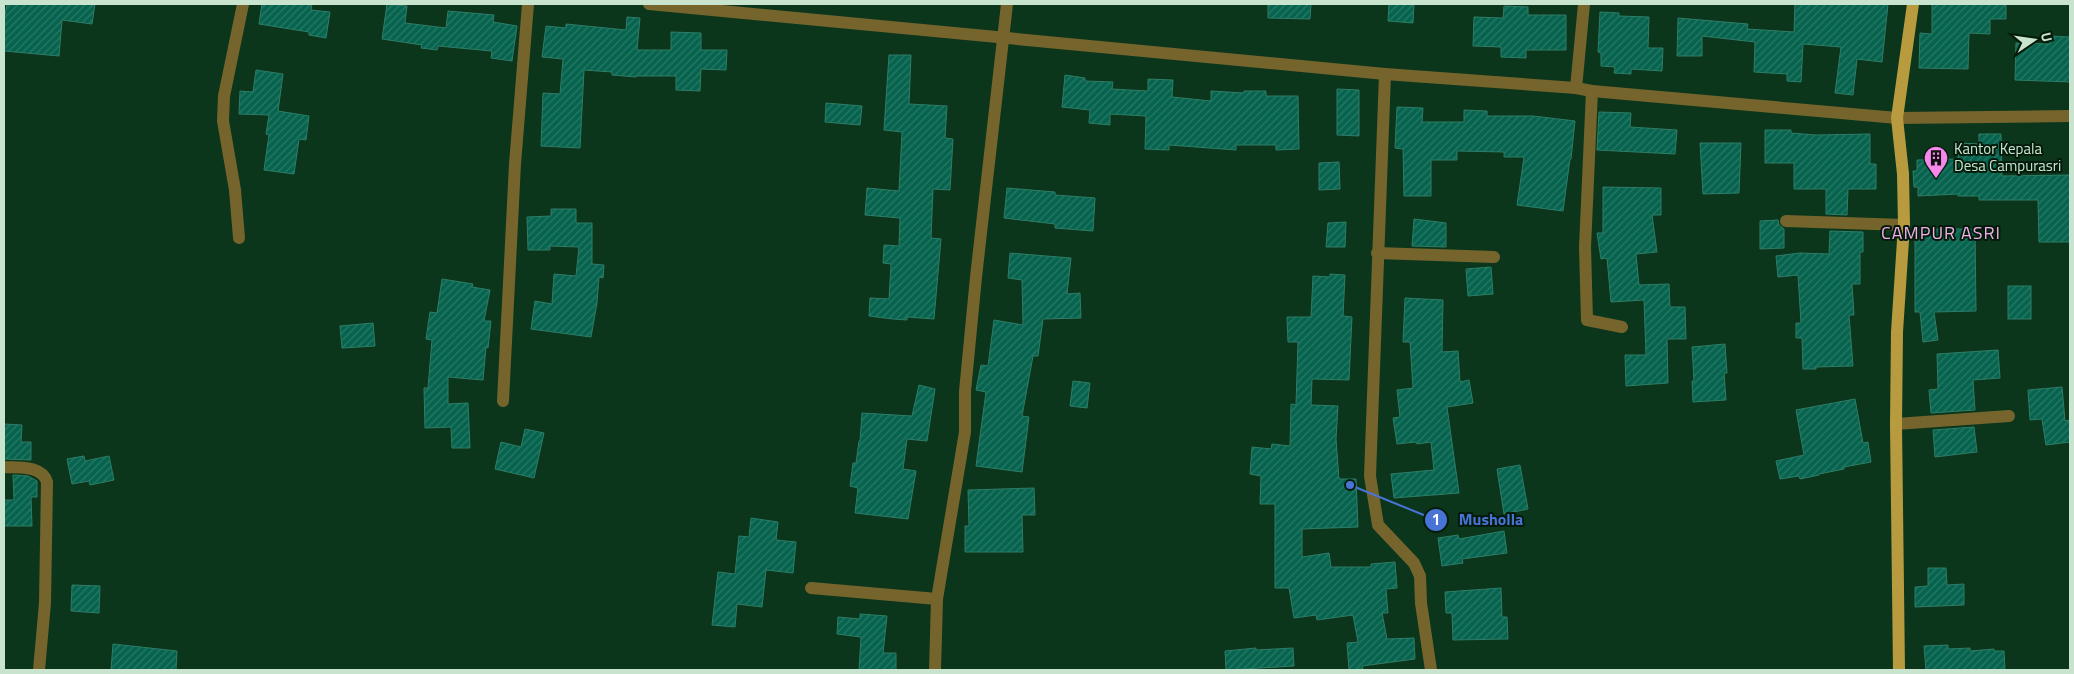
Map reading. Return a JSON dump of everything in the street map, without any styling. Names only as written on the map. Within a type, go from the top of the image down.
[{"type":"main road","points":[[1899,670],[1896,424],[1897,332],[1904,225],[1903,174],[1897,118],[1913,4]]},
{"type":"street","points":[[239,238],[235,190],[223,121],[224,96],[243,4]]},
{"type":"street","points":[[504,401],[515,164],[528,4]]},
{"type":"street","points":[[648,4],[1385,74],[1576,88],[1897,118],[2070,116]]},
{"type":"street","points":[[935,670],[937,599],[965,432],[967,372],[1007,4]]},
{"type":"street","points":[[1576,88],[1584,4]]},
{"type":"street","points":[[1385,74],[1370,476],[1378,525],[1414,563],[1420,576],[1421,603],[1431,670]]},
{"type":"street","points":[[1592,91],[1585,247],[1587,320],[1622,327]]},
{"type":"street","points":[[1786,221],[1904,225]]},
{"type":"street","points":[[1377,253],[1494,257]]},
{"type":"street","points":[[1896,424],[2009,416]]},
{"type":"street","points":[[4,467],[41,471],[48,482],[45,603],[39,670]]},
{"type":"street","points":[[811,588],[937,599]]},
{"type":"building","points":[[7,4],[95,4],[92,24],[62,20],[59,56],[4,51],[4,20]]},
{"type":"building","points":[[262,4],[312,4],[311,10],[330,12],[326,38],[309,35],[309,32],[259,24]]},
{"type":"building","points":[[387,4],[407,6],[405,23],[446,28],[448,11],[494,15],[493,22],[517,26],[512,61],[491,58],[492,51],[438,46],[437,50],[421,48],[422,45],[382,39]]},
{"type":"building","points":[[1268,4],[1311,4],[1310,19],[1268,18]]},
{"type":"building","points":[[1389,4],[1414,4],[1413,23],[1388,21]]},
{"type":"building","points":[[1795,4],[1888,4],[1882,62],[1857,59],[1853,95],[1835,93],[1841,47],[1803,44],[1801,82],[1787,81],[1787,74],[1754,72],[1755,42],[1702,36],[1702,56],[1677,56],[1678,18],[1748,24],[1747,29],[1794,32]]},
{"type":"building","points":[[1932,4],[2006,4],[2006,19],[1990,19],[1990,34],[1969,33],[1968,69],[1919,68],[1920,33],[1932,34]]},
{"type":"building","points":[[1504,6],[1528,7],[1528,15],[1566,15],[1566,50],[1526,50],[1526,58],[1501,57],[1501,47],[1473,46],[1474,17],[1503,18]]},
{"type":"building","points":[[1600,12],[1619,13],[1619,16],[1649,17],[1648,48],[1663,48],[1662,71],[1631,69],[1631,74],[1614,73],[1615,67],[1601,66],[1601,53],[1598,52]]},
{"type":"building","points":[[627,17],[640,18],[637,50],[671,50],[671,32],[701,33],[701,50],[727,50],[726,70],[701,69],[700,91],[676,90],[676,76],[636,77],[612,75],[612,72],[584,70],[580,148],[541,146],[543,93],[560,94],[563,59],[542,57],[546,26],[566,28],[566,24],[626,30]]},
{"type":"building","points":[[2050,36],[2070,37],[2070,82],[2015,80],[2016,43],[2050,44]]},
{"type":"building","points":[[889,55],[911,55],[909,104],[947,106],[945,138],[953,139],[950,190],[933,189],[931,238],[941,239],[934,319],[907,317],[907,320],[869,316],[870,298],[889,299],[891,264],[883,263],[884,245],[899,246],[900,218],[865,215],[867,188],[899,191],[902,132],[884,130]]},
{"type":"building","points":[[256,70],[283,74],[278,111],[309,116],[306,140],[299,139],[294,174],[264,170],[269,135],[266,134],[269,115],[239,114],[240,91],[253,92]]},
{"type":"building","points":[[1065,75],[1085,78],[1085,81],[1113,82],[1112,89],[1148,91],[1148,79],[1173,80],[1172,97],[1211,101],[1211,91],[1244,93],[1244,91],[1266,91],[1266,96],[1298,96],[1299,149],[1276,150],[1276,145],[1236,145],[1236,150],[1169,145],[1169,150],[1145,149],[1146,116],[1110,114],[1110,125],[1089,123],[1090,110],[1062,107]]},
{"type":"building","points":[[1337,89],[1359,90],[1359,136],[1337,135]]},
{"type":"building","points":[[826,103],[862,106],[860,125],[825,122]]},
{"type":"building","points":[[1397,107],[1423,108],[1422,122],[1464,122],[1464,110],[1487,111],[1487,116],[1533,116],[1575,121],[1563,211],[1517,205],[1524,157],[1504,157],[1504,152],[1457,151],[1457,160],[1431,160],[1431,196],[1404,196],[1403,149],[1395,148]]},
{"type":"building","points":[[1599,112],[1631,113],[1630,127],[1677,130],[1675,154],[1597,150]]},
{"type":"building","points":[[1765,130],[1791,130],[1791,133],[1816,135],[1870,134],[1870,164],[1876,164],[1876,189],[1848,189],[1847,215],[1826,214],[1826,189],[1794,189],[1794,163],[1765,163]]},
{"type":"building","points":[[1979,134],[2001,134],[2002,176],[2070,175],[2070,242],[2039,242],[2038,200],[1979,200],[1979,196],[1958,196],[1958,194],[1918,196],[1918,187],[1914,187],[1913,171],[1917,171],[1917,160],[1958,159],[1958,143],[1979,144]]},
{"type":"building","points":[[1700,143],[1741,143],[1739,193],[1703,194]]},
{"type":"building","points":[[1339,162],[1340,189],[1319,190],[1319,163]]},
{"type":"building","points":[[1603,187],[1661,188],[1661,215],[1652,215],[1657,252],[1636,254],[1639,285],[1669,284],[1670,307],[1685,307],[1686,339],[1667,339],[1668,383],[1626,386],[1625,355],[1646,355],[1644,300],[1611,302],[1607,258],[1601,259],[1597,233],[1603,233]]},
{"type":"building","points":[[1007,188],[1055,192],[1055,195],[1095,198],[1093,231],[1055,228],[1055,224],[1004,218]]},
{"type":"building","points":[[551,209],[576,209],[576,223],[592,223],[592,264],[604,265],[603,278],[599,277],[591,337],[531,329],[535,301],[552,304],[554,274],[576,276],[579,247],[550,246],[550,250],[528,250],[527,217],[551,216]]},
{"type":"building","points":[[1414,219],[1446,223],[1446,247],[1412,246]]},
{"type":"building","points":[[1778,220],[1779,225],[1784,229],[1784,248],[1760,249],[1760,221]]},
{"type":"building","points":[[1346,222],[1345,247],[1326,247],[1328,223]]},
{"type":"building","points":[[1915,229],[1975,229],[1976,311],[1934,312],[1938,340],[1923,342],[1920,312],[1915,312]]},
{"type":"building","points":[[1830,231],[1863,232],[1863,252],[1860,252],[1860,284],[1852,284],[1854,315],[1849,315],[1853,366],[1803,369],[1802,338],[1796,338],[1796,323],[1801,323],[1798,275],[1778,277],[1776,256],[1800,253],[1829,254]]},
{"type":"building","points":[[1010,253],[1071,258],[1067,294],[1080,293],[1081,318],[1043,319],[1038,356],[1033,356],[1022,416],[1029,417],[1022,472],[976,466],[986,392],[976,390],[981,365],[988,366],[994,320],[1023,325],[1022,280],[1008,278]]},
{"type":"building","points":[[1491,267],[1493,294],[1468,296],[1466,269]]},
{"type":"building","points":[[1330,274],[1345,275],[1343,316],[1352,317],[1349,380],[1312,379],[1311,405],[1338,406],[1336,439],[1339,479],[1356,479],[1358,527],[1302,529],[1302,557],[1329,553],[1331,567],[1371,567],[1371,564],[1395,562],[1397,588],[1386,589],[1388,613],[1382,613],[1387,639],[1414,638],[1415,659],[1362,666],[1363,669],[1349,670],[1347,643],[1358,642],[1353,615],[1317,620],[1316,615],[1294,618],[1289,588],[1275,588],[1275,504],[1260,504],[1261,476],[1250,474],[1252,447],[1271,449],[1272,444],[1290,446],[1291,404],[1296,405],[1298,342],[1288,342],[1287,317],[1311,317],[1313,276],[1330,277]]},
{"type":"building","points":[[442,279],[473,284],[472,287],[490,290],[484,321],[491,321],[483,380],[448,377],[448,404],[468,403],[470,448],[452,448],[451,427],[425,428],[424,388],[428,388],[432,340],[426,339],[430,312],[437,313]]},
{"type":"building","points":[[2008,286],[2031,286],[2031,319],[2008,319]]},
{"type":"building","points":[[1405,298],[1443,300],[1442,352],[1458,351],[1460,382],[1469,380],[1473,403],[1447,407],[1459,493],[1394,498],[1391,474],[1434,470],[1431,442],[1397,444],[1393,418],[1400,417],[1397,390],[1413,388],[1410,342],[1403,342]]},
{"type":"building","points":[[373,323],[375,346],[342,348],[340,326]]},
{"type":"building","points":[[1725,344],[1727,373],[1724,373],[1726,400],[1693,402],[1692,347]]},
{"type":"building","points":[[1998,350],[2000,378],[1973,380],[1975,410],[1931,413],[1929,390],[1938,389],[1937,354]]},
{"type":"building","points":[[1073,381],[1090,383],[1087,408],[1070,406]]},
{"type":"building","points":[[919,385],[935,389],[927,441],[907,439],[903,469],[916,471],[908,519],[855,513],[858,488],[850,486],[853,463],[856,463],[860,441],[862,413],[912,416]]},
{"type":"building","points":[[2062,387],[2065,421],[2070,420],[2070,442],[2046,445],[2042,419],[2030,420],[2028,390]]},
{"type":"building","points":[[1855,399],[1863,443],[1868,442],[1871,462],[1800,479],[1799,476],[1780,479],[1776,461],[1804,455],[1796,410]]},
{"type":"building","points":[[4,424],[22,425],[21,442],[31,442],[31,460],[4,459]]},
{"type":"building","points":[[1974,427],[1977,452],[1935,457],[1933,430]]},
{"type":"building","points":[[525,429],[544,433],[534,478],[495,469],[501,442],[521,447]]},
{"type":"building","points":[[84,456],[85,461],[109,456],[114,480],[90,485],[89,481],[72,484],[67,459]]},
{"type":"building","points":[[1520,465],[1528,509],[1504,514],[1497,469]]},
{"type":"building","points":[[13,475],[28,476],[37,481],[37,497],[31,497],[32,526],[4,526],[4,500],[14,500]]},
{"type":"building","points":[[1034,488],[1035,515],[1022,515],[1023,552],[965,552],[965,526],[969,526],[968,490]]},
{"type":"building","points":[[751,518],[778,522],[776,540],[796,542],[793,573],[766,570],[762,607],[737,604],[735,627],[712,625],[718,572],[735,574],[739,536],[749,537]]},
{"type":"building","points":[[1504,531],[1507,553],[1462,559],[1463,563],[1442,566],[1438,538],[1458,535],[1459,539]]},
{"type":"building","points":[[1928,568],[1946,568],[1947,585],[1964,584],[1964,605],[1915,607],[1915,587],[1928,586]]},
{"type":"building","points":[[72,585],[100,586],[99,613],[71,611]]},
{"type":"building","points":[[1501,588],[1502,617],[1507,617],[1508,639],[1453,640],[1452,613],[1446,613],[1445,592]]},
{"type":"building","points":[[860,614],[887,616],[883,653],[896,653],[896,670],[859,670],[861,637],[837,634],[838,617],[860,619]]},
{"type":"building","points":[[113,644],[177,651],[176,670],[111,670]]},
{"type":"building","points":[[1948,645],[1948,649],[1970,648],[1970,651],[1994,649],[1994,651],[2004,651],[2005,670],[1926,670],[1924,646]]},
{"type":"building","points":[[1256,648],[1256,650],[1293,648],[1294,666],[1226,670],[1225,651]]},
{"type":"place","name":"Kantor Kepala Desa Campurasri","points":[[1936,179]]},
{"type":"place","name":"Musholla","points":[[1350,485]]},
{"type":"district","name":"CAMPUR ASRI","points":[[1941,233]]}]
